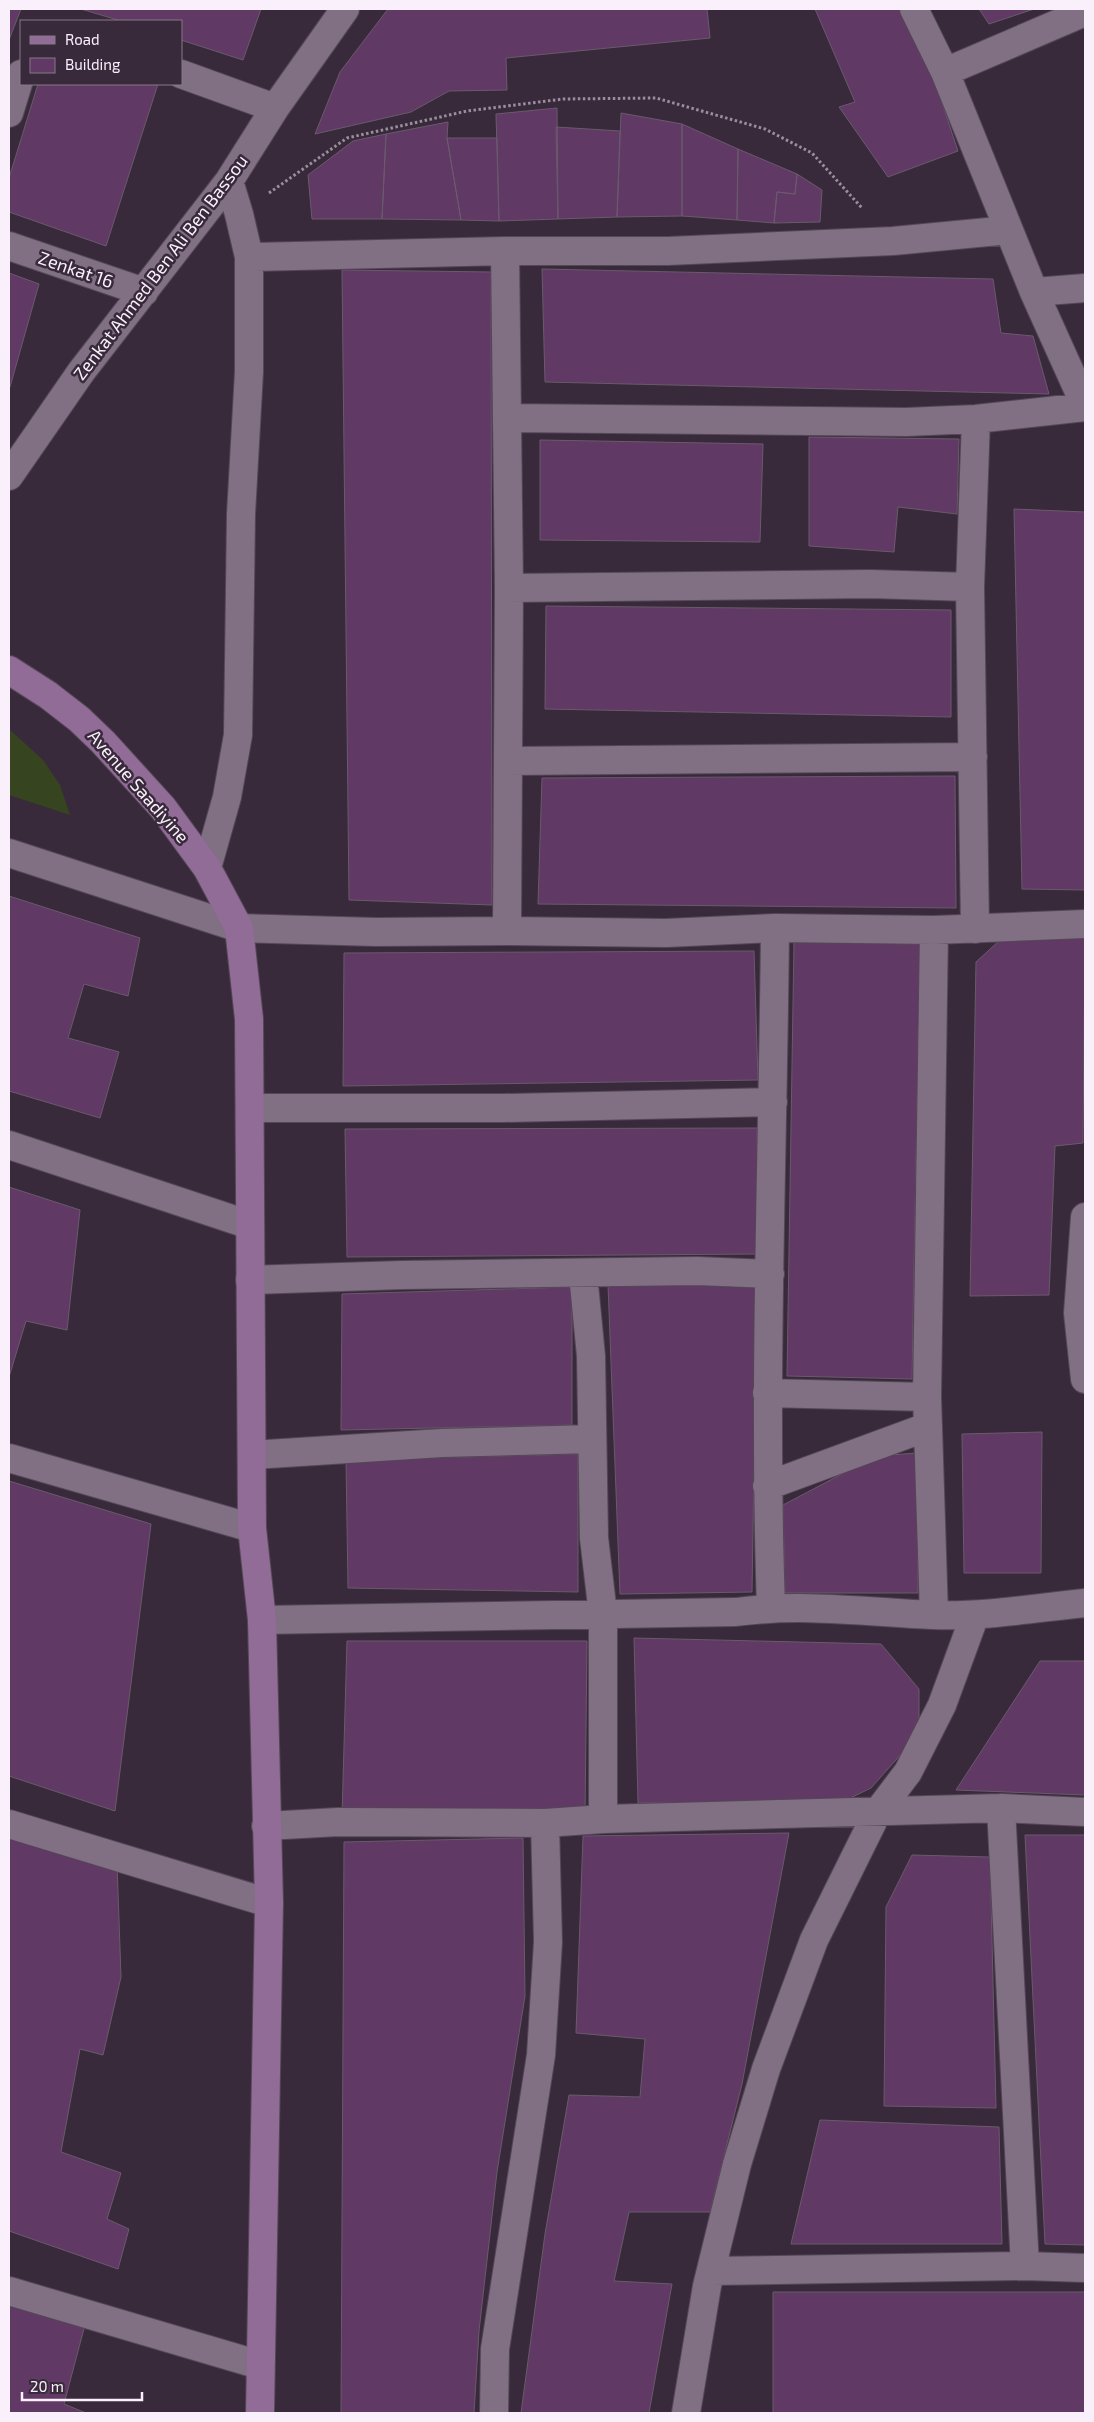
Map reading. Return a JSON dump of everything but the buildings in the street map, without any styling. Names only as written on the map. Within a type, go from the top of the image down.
[{"type":"main road","name":"Avenue Saadiyine","points":[[9,670],[48,695],[103,742],[163,808],[207,868],[239,928]]},
{"type":"main road","points":[[239,928],[249,1019],[252,1528],[262,1620],[269,1903],[260,2413]]},
{"type":"street","points":[[508,418],[906,422],[976,419],[1085,406],[1034,292],[945,72],[914,9]]},
{"type":"street","name":"Zenkat Ahmed Ben Ali Ben Bassou","points":[[9,476],[20,440],[81,372],[229,181],[274,108],[342,10]]},
{"type":"street","points":[[945,72],[1085,12]]},
{"type":"street","points":[[182,74],[274,108]]},
{"type":"street","points":[[9,113],[20,77]]},
{"type":"street","points":[[207,868],[227,797],[238,735],[241,514],[249,372],[249,257],[229,181]]},
{"type":"street","points":[[249,257],[505,251],[668,251],[893,242],[1009,230]]},
{"type":"street","name":"Zenkat 16","points":[[9,246],[144,292]]},
{"type":"street","points":[[505,251],[508,418],[506,502],[509,588],[507,930]]},
{"type":"street","points":[[1034,292],[1085,288]]},
{"type":"street","points":[[975,929],[970,587],[976,419]]},
{"type":"street","points":[[509,588],[870,584],[970,587]]},
{"type":"street","points":[[508,761],[973,757]]},
{"type":"street","points":[[9,853],[239,928],[376,932],[507,930],[666,933],[775,928],[934,930],[1085,924]]},
{"type":"street","points":[[771,1607],[767,1486],[767,1393],[774,1102],[775,928]]},
{"type":"street","points":[[934,930],[927,1397],[934,1615]]},
{"type":"street","points":[[251,1108],[504,1108],[774,1102]]},
{"type":"street","points":[[9,1145],[250,1225]]},
{"type":"street","points":[[1085,1216],[1078,1313],[1085,1379]]},
{"type":"street","points":[[250,1280],[402,1275],[697,1271],[770,1274]]},
{"type":"street","points":[[584,1274],[591,1356],[594,1538],[603,1614],[603,1819]]},
{"type":"street","points":[[767,1393],[927,1397]]},
{"type":"street","points":[[767,1486],[927,1427]]},
{"type":"street","points":[[252,1454],[442,1443],[592,1439]]},
{"type":"street","points":[[9,1458],[252,1528]]},
{"type":"street","points":[[262,1620],[736,1612],[771,1607],[867,1610],[934,1615],[975,1615],[1085,1604]]},
{"type":"street","points":[[686,2413],[711,2271],[737,2164],[766,2069],[814,1940],[877,1813],[908,1772],[942,1705],[975,1615]]},
{"type":"street","points":[[1001,1808],[1025,2266]]},
{"type":"street","points":[[266,1826],[338,1822],[545,1823],[603,1819],[877,1813],[1001,1808],[1085,1812]]},
{"type":"street","points":[[494,2413],[495,2349],[541,2055],[548,1942],[545,1823]]},
{"type":"street","points":[[9,1824],[269,1903]]},
{"type":"street","points":[[711,2271],[1025,2266],[1085,2268]]},
{"type":"street","points":[[9,2291],[260,2365]]},
{"type":"path","points":[[239,214],[347,138],[467,111],[563,99],[656,98],[765,129],[812,153],[893,242]]},
{"type":"green space","points":[[9,729],[43,760],[60,785],[70,815],[9,795]]}]
